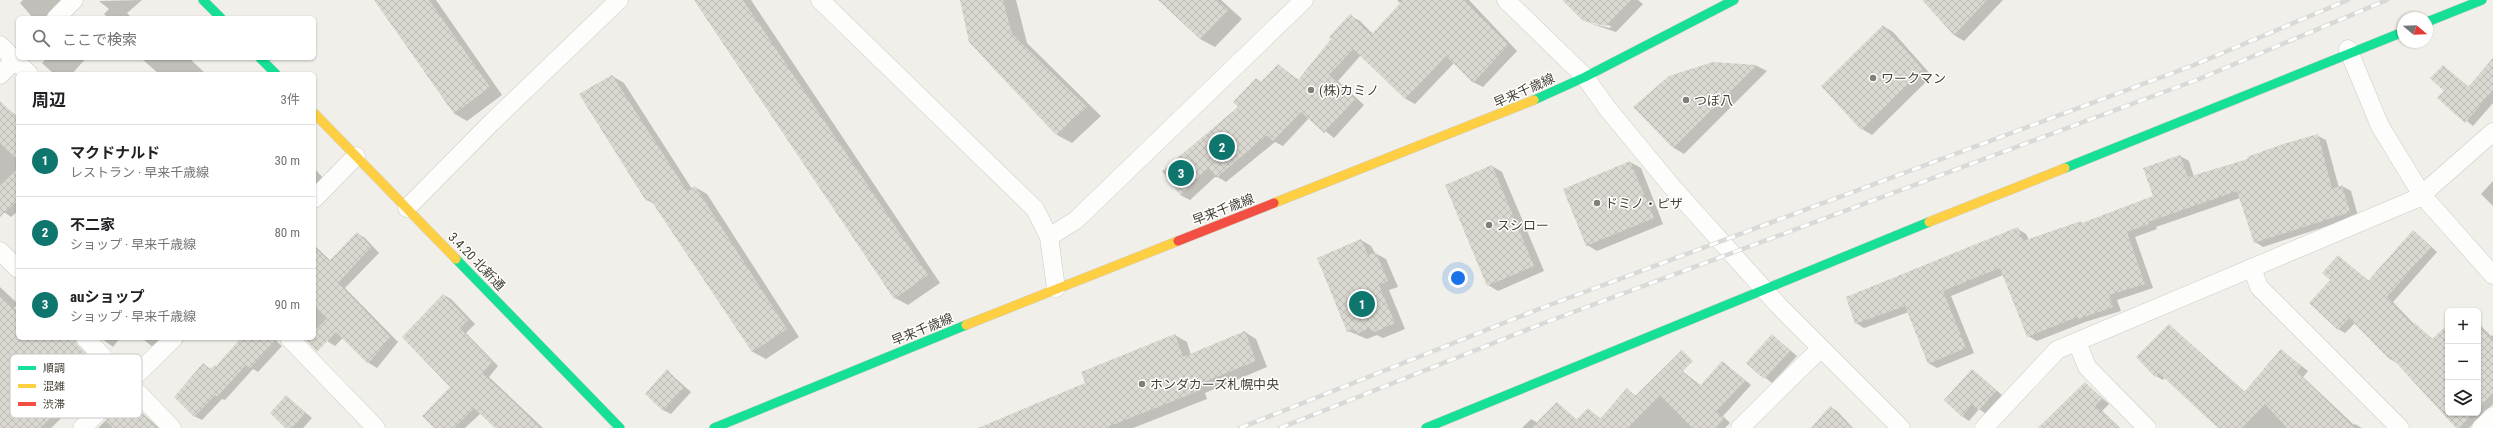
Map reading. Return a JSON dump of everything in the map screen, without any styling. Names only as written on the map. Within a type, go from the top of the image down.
[{"type":"street","points":[[58,16],[74,0]]},
{"type":"street","points":[[203,0],[219,16]]},
{"type":"street","points":[[407,208],[492,122],[619,0]]},
{"type":"street","points":[[820,0],[1035,209],[1049,237],[1056,288]]},
{"type":"street","points":[[1049,237],[1076,220],[1304,0]]},
{"type":"street","points":[[1506,0],[1585,77],[1607,108],[1673,188],[1763,289],[1901,428]]},
{"type":"street","name":"早来千歳線","points":[[714,428],[1056,288],[1506,113],[1585,77],[1734,0]]},
{"type":"street","points":[[2433,20],[2482,0]]},
{"type":"street","points":[[1426,428],[1763,289],[2349,51],[2397,34]]},
{"type":"street","points":[[0,45],[16,58]]},
{"type":"street","points":[[2349,51],[2380,126],[2422,195],[2493,275]]},
{"type":"street","points":[[0,75],[16,60]]},
{"type":"street","points":[[18,60],[27,72]]},
{"type":"street","points":[[262,60],[274,72]]},
{"type":"street","name":"3.4.20 北新通","points":[[316,115],[620,428]]},
{"type":"street","points":[[1984,428],[2057,350],[2422,195],[2493,132]]},
{"type":"street","points":[[316,196],[356,156]]},
{"type":"street","points":[[0,251],[16,267]]},
{"type":"street","points":[[2252,268],[2259,287],[2400,428]]},
{"type":"street","points":[[87,340],[100,354]]},
{"type":"street","points":[[142,369],[172,340]]},
{"type":"street","points":[[291,340],[376,428]]},
{"type":"street","points":[[2077,342],[2087,367],[2147,428]]},
{"type":"street","points":[[1740,428],[1821,348]]},
{"type":"street","points":[[142,397],[172,428]]},
{"type":"street","points":[[2481,428],[2493,416]]},
{"type":"street","points":[[82,428],[92,418]]},
{"type":"building","points":[[374,0],[429,0],[490,87],[454,114]]},
{"type":"building","points":[[694,0],[743,0],[928,275],[894,299]]},
{"type":"building","points":[[960,0],[1003,0],[1012,34],[1087,107],[1056,135],[969,42]]},
{"type":"building","points":[[1158,0],[1217,0],[1228,10],[1200,39]]},
{"type":"building","points":[[1403,0],[1465,0],[1508,45],[1473,83],[1446,56],[1405,99],[1353,49],[1329,75],[1355,99],[1324,133],[1301,112],[1273,141],[1267,135],[1216,178],[1209,168],[1180,195],[1162,171],[1238,107],[1233,102],[1256,78],[1261,82],[1278,64],[1298,80],[1331,39],[1329,37],[1350,14],[1371,35]]},
{"type":"building","points":[[1562,0],[1631,0],[1606,26],[1583,21]]},
{"type":"building","points":[[1922,0],[1987,0],[1954,35]]},
{"type":"building","points":[[1883,25],[1923,70],[1861,130],[1821,86]]},
{"type":"building","points":[[2493,58],[2493,90],[2465,123],[2437,98],[2444,91],[2430,78],[2443,65],[2468,87]]},
{"type":"building","points":[[1713,62],[1757,65],[1673,148],[1633,107],[1669,76]]},
{"type":"building","points":[[612,75],[687,191],[695,186],[787,329],[752,352],[650,199],[646,201],[579,94]]},
{"type":"building","points":[[0,101],[16,117],[16,158],[0,143]]},
{"type":"building","points":[[2318,134],[2332,189],[2342,185],[2350,212],[2254,243],[2237,191],[2148,222],[2149,224],[2127,232],[2145,284],[2109,295],[2113,307],[2078,319],[2077,317],[2027,337],[2000,268],[1943,291],[1966,348],[1928,364],[1905,306],[1855,324],[1846,297],[2018,227],[2023,241],[2081,221],[2082,223],[2153,196],[2143,168],[2180,155],[2188,177],[2248,159],[2247,157],[2283,144]]},
{"type":"building","points":[[1630,161],[1654,218],[1586,246],[1563,189]]},
{"type":"building","name":"スシロー","points":[[1492,165],[1534,266],[1487,286],[1445,185]]},
{"type":"building","points":[[16,170],[16,202],[0,217],[0,186]]},
{"type":"building","points":[[2413,230],[2431,247],[2387,297],[2413,325],[2415,323],[2432,339],[2445,327],[2445,416],[2391,357],[2389,359],[2349,318],[2338,330],[2309,303],[2330,280],[2322,273],[2338,255],[2368,281]]},
{"type":"building","points":[[357,232],[371,247],[338,283],[390,337],[368,364],[336,332],[317,352],[306,340],[316,340],[316,330],[327,318],[316,307],[316,249],[329,261]]},
{"type":"building","points":[[1361,239],[1368,255],[1376,252],[1388,281],[1379,285],[1395,323],[1372,333],[1370,328],[1356,334],[1354,329],[1347,332],[1317,258]]},
{"type":"building","points":[[443,294],[468,320],[460,328],[492,362],[482,373],[541,428],[495,428],[474,408],[454,428],[434,428],[422,416],[450,387],[402,337]]},
{"type":"building","points":[[0,295],[16,312],[16,340],[76,340],[77,345],[86,354],[10,354],[10,418],[50,418],[40,428],[0,428]]},
{"type":"building","points":[[2169,324],[2244,392],[2281,349],[2301,366],[2297,372],[2354,428],[2287,428],[2265,404],[2242,428],[2218,428],[2159,373],[2155,377],[2136,357]]},
{"type":"building","points":[[2481,328],[2493,340],[2493,393],[2481,405]]},
{"type":"building","points":[[1245,331],[1256,361],[1194,386],[1196,392],[1105,428],[978,428],[1085,383],[1081,372],[1175,334],[1183,357]]},
{"type":"building","points":[[1772,334],[1790,351],[1764,379],[1746,363]]},
{"type":"building","points":[[239,340],[276,340],[250,368],[246,365],[217,397],[215,395],[194,417],[174,397],[203,363],[210,369],[215,365],[216,366]]},
{"type":"building","points":[[1682,350],[1693,361],[1682,372],[1700,386],[1722,361],[1745,381],[1716,411],[1724,418],[1715,428],[1692,428],[1660,395],[1628,428],[1531,428],[1557,402],[1576,420],[1588,408],[1600,419],[1627,388],[1635,396]]},
{"type":"building","points":[[667,369],[684,388],[663,411],[645,394]]},
{"type":"building","points":[[1972,369],[1996,391],[1979,410],[1972,404],[1962,417],[1944,400]]},
{"type":"building","points":[[2085,382],[2102,399],[2095,406],[2119,428],[2038,428]]},
{"type":"building","points":[[286,395],[305,413],[292,428],[285,428],[270,413]]},
{"type":"building","points":[[1830,406],[1851,428],[1811,428]]},
{"type":"building","points":[[142,414],[157,428],[113,428],[105,420],[107,418],[142,418]]},
{"type":"building","points":[[2445,416],[2470,416],[2459,428],[2456,428]]},
{"type":"railway","points":[[1240,428],[1539,309],[2194,65],[2348,0]]},
{"type":"railway","points":[[1280,428],[1544,323],[2199,79],[2387,0]]},
{"type":"traffic: fast","points":[[203,0],[219,16]]},
{"type":"traffic: fast","points":[[1534,100],[1585,77],[1734,0]]},
{"type":"traffic: fast","points":[[2433,20],[2482,0]]},
{"type":"traffic: fast","points":[[2065,168],[2397,34]]},
{"type":"traffic: fast","points":[[262,60],[274,72]]},
{"type":"traffic: fast","points":[[1426,428],[1929,222]]},
{"type":"traffic: fast","points":[[456,259],[620,428]]},
{"type":"traffic: fast","points":[[714,428],[966,325]]},
{"type":"traffic: slow","points":[[1274,203],[1534,100]]},
{"type":"traffic: slow","points":[[316,115],[456,259]]},
{"type":"traffic: slow","points":[[1929,222],[2065,168]]},
{"type":"traffic: slow","points":[[966,325],[1178,241]]},
{"type":"traffic: jam","points":[[1178,241],[1274,203]]},
{"type":"place","name":"ワークマン","points":[[1873,78]]},
{"type":"place","name":"(株)カミノ","points":[[1311,90]]},
{"type":"place","name":"つぼ八","points":[[1686,100]]},
{"type":"place","name":"不二家","points":[[1222,147]]},
{"type":"place","name":"auショップ","points":[[1181,173]]},
{"type":"place","name":"ドミノ・ピザ","points":[[1597,203]]},
{"type":"place","name":"スシロー","points":[[1489,225]]},
{"type":"place","name":"マクドナルド","points":[[1362,304]]},
{"type":"place","name":"ホンダカーズ札幌中央","points":[[1142,384]]}]
